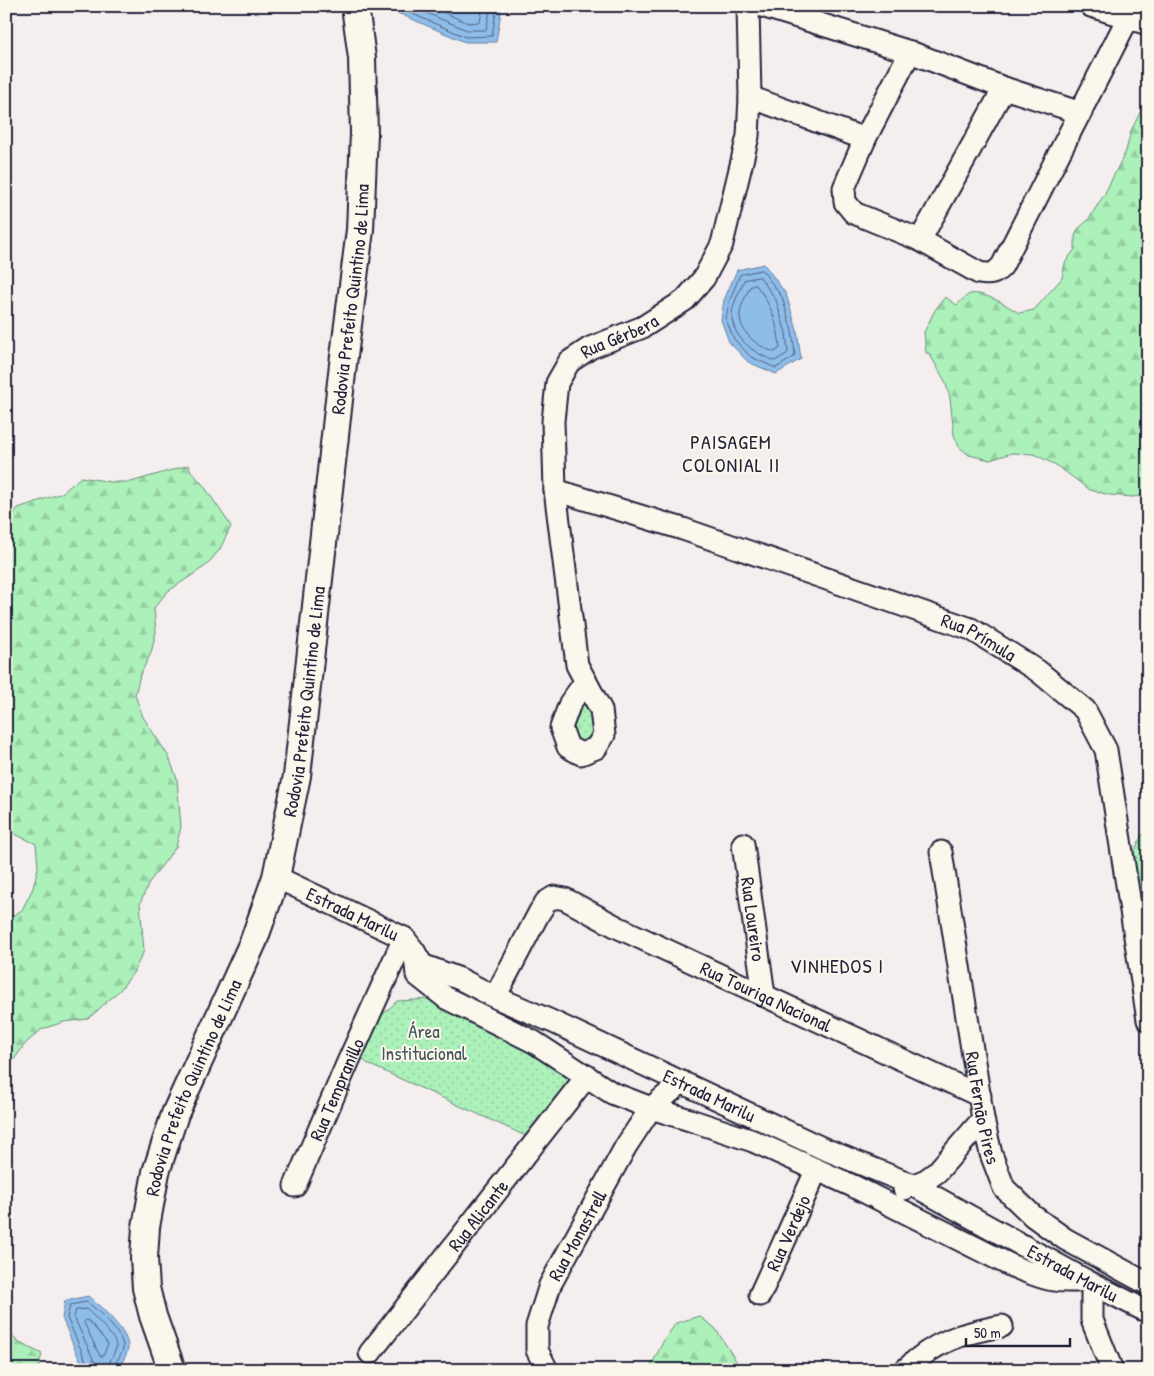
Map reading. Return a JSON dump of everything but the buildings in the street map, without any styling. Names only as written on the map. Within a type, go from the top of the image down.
[{"type":"main road","name":"Rodovia Prefeito Quintino de Lima","points":[[172,1370],[152,1316],[146,1288],[146,1235],[150,1200],[164,1144],[175,1114],[254,940],[276,877],[297,776],[360,230],[364,133],[362,58],[355,6]]},
{"type":"street","name":"Rua Gérbera","points":[[586,681],[577,665],[555,490],[552,421],[557,383],[570,362],[590,348],[643,327],[684,300],[704,278],[722,244],[748,136],[750,97],[748,6]]},
{"type":"street","points":[[762,6],[910,52],[1004,88],[1080,113]]},
{"type":"street","points":[[910,52],[865,139],[844,188],[845,202],[854,213],[920,240],[979,273],[988,275],[996,272],[1002,266],[1080,113],[1143,22],[1090,6]]},
{"type":"street","points":[[920,240],[1004,88]]},
{"type":"street","points":[[750,97],[865,139]]},
{"type":"street","name":"Rua Prímula","points":[[555,490],[683,529],[971,628],[1038,671],[1085,710],[1106,750],[1142,948],[1148,1020]]},
{"type":"street","name":"Rua Loureiro","points":[[743,844],[764,995]]},
{"type":"street","name":"Rua Fernão Pires","points":[[941,852],[983,1119],[991,1154],[1004,1188],[1033,1216],[1065,1239],[1148,1284]]},
{"type":"street","name":"Estrada Marilu","points":[[276,877],[409,944],[422,965],[460,979],[494,997],[551,1021],[822,1148],[913,1185],[1088,1282],[1148,1312]]},
{"type":"street","name":"Rua Touriga Nacional","points":[[494,997],[546,902],[554,897],[565,899],[617,926],[980,1096]]},
{"type":"street","points":[[409,944],[417,975],[446,998],[534,1042],[612,1093],[651,1108],[753,1141],[816,1171],[853,1186],[1012,1266],[1039,1277],[1054,1281],[1088,1282],[1092,1320],[1112,1370]]},
{"type":"street","name":"Rua Tempranillo","points":[[295,1186],[348,1062],[409,944]]},
{"type":"street","name":"Rua Alicante","points":[[370,1354],[587,1076]]},
{"type":"street","name":"Rua Monastrell","points":[[547,1370],[537,1350],[537,1326],[550,1285],[626,1146],[651,1108],[682,1082]]},
{"type":"street","points":[[882,1201],[926,1180],[937,1172],[983,1119]]},
{"type":"street","name":"Rua Verdejo","points":[[760,1295],[816,1171]]},
{"type":"street","points":[[905,1370],[939,1343],[971,1331],[1002,1326]]},
{"type":"green space","points":[[1148,96],[1148,495],[1132,497],[1110,495],[1090,490],[1056,465],[1034,454],[1012,453],[990,460],[969,455],[959,447],[954,435],[950,398],[945,381],[929,353],[926,353],[924,332],[935,310],[945,297],[957,305],[968,295],[976,294],[996,300],[1019,313],[1034,310],[1062,278],[1065,263],[1075,249],[1075,236],[1078,229],[1088,220],[1104,195],[1126,151],[1131,131]]},
{"type":"green space","points":[[189,465],[190,470],[204,486],[231,526],[220,549],[207,565],[167,592],[154,608],[156,632],[151,653],[140,675],[135,695],[143,717],[169,757],[177,779],[181,827],[176,847],[150,881],[140,903],[144,951],[133,973],[120,990],[88,1019],[64,1022],[42,1029],[25,1044],[6,1074],[6,920],[22,910],[33,888],[38,867],[36,844],[13,833],[6,827],[6,523],[18,508],[62,493],[81,477],[111,482],[131,482]]},
{"type":"green space","points":[[587,698],[596,710],[592,742],[577,742],[573,723],[574,718]]},
{"type":"green space","points":[[1148,833],[1148,915],[1130,873],[1131,858],[1142,835]]},
{"type":"green space","name":"Área Institucional","points":[[433,999],[511,1039],[571,1075],[567,1089],[528,1137],[368,1064],[361,1058],[379,1018],[397,1001]]},
{"type":"green space","points":[[699,1316],[715,1328],[742,1370],[649,1370],[664,1340],[676,1323]]},
{"type":"green space","points":[[6,1330],[18,1342],[42,1354],[38,1370],[6,1370]]},
{"type":"water","points":[[386,6],[502,6],[496,42],[465,42],[386,8]]},
{"type":"water","points":[[764,264],[786,294],[797,330],[801,359],[776,374],[748,362],[729,342],[721,320],[724,300],[737,270]]},
{"type":"water","points":[[88,1296],[119,1327],[127,1342],[128,1349],[124,1360],[117,1370],[86,1370],[76,1352],[62,1318],[65,1301]]},
{"type":"district","name":"PAISAGEM COLONIAL II","points":[[731,454]]},
{"type":"district","name":"VINHEDOS I","points":[[837,966]]}]
